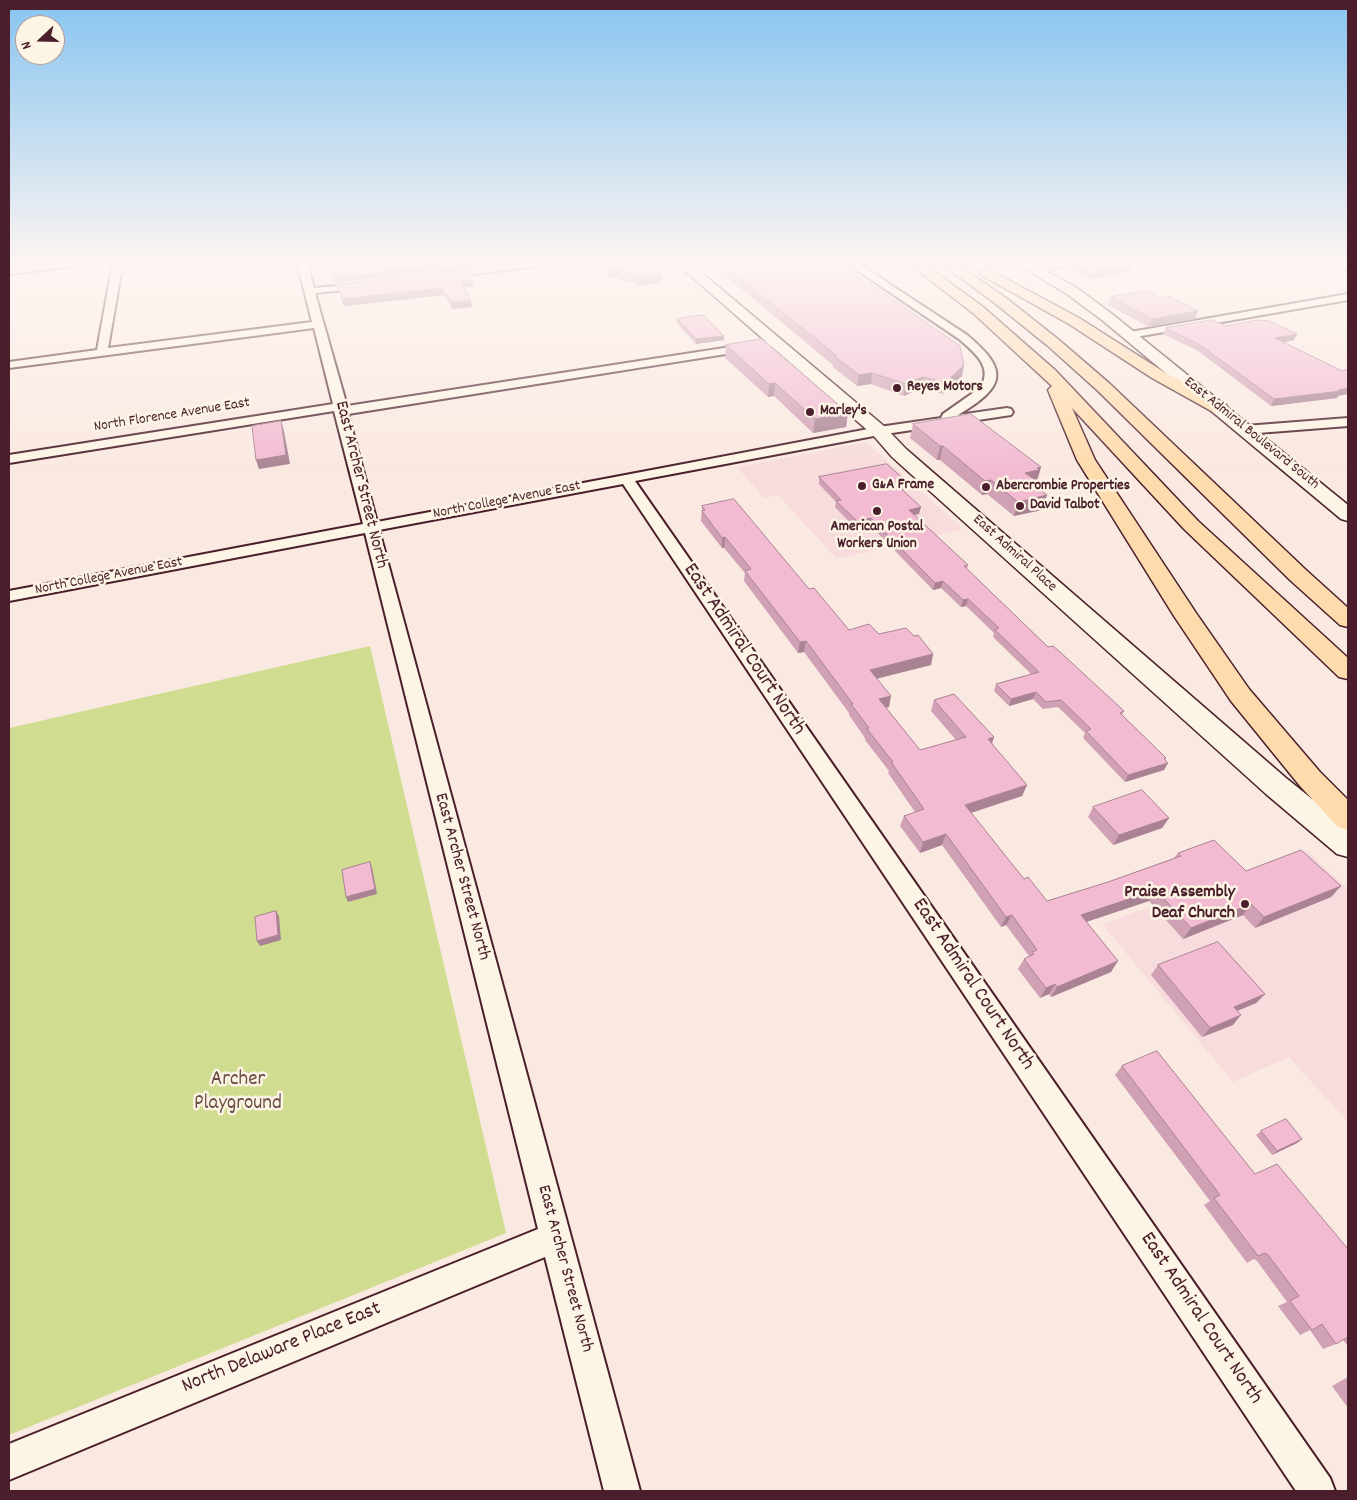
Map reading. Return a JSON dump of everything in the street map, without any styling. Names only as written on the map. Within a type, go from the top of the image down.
[{"type":"highway","points":[[1003,332],[1050,374],[1191,525],[1348,671]]},
{"type":"highway","points":[[1040,332],[1078,362],[1298,577],[1348,620]]},
{"type":"highway","points":[[1091,332],[1158,375],[1220,408]]},
{"type":"highway","points":[[1050,374],[1086,460],[1186,616],[1240,695],[1310,779],[1348,819]]},
{"type":"main road","name":"East Admiral Place","points":[[762,332],[878,431],[899,453],[1249,763],[1348,845]]},
{"type":"main road","name":"East Admiral Boulevard South","points":[[1126,332],[1348,515]]},
{"type":"street","points":[[102,353],[106,332]]},
{"type":"street","points":[[9,365],[259,332]]},
{"type":"street","name":"East Archer Street North","points":[[321,332],[369,527],[622,1491]]},
{"type":"street","points":[[942,421],[983,394],[991,382],[990,362],[978,348],[954,332]]},
{"type":"street","points":[[1130,335],[1147,332]]},
{"type":"street","name":"North Florence Avenue East","points":[[9,459],[776,344]]},
{"type":"street","name":"North College Avenue East","points":[[9,596],[878,431],[1007,412]]},
{"type":"street","points":[[1245,430],[1348,422]]},
{"type":"street","points":[[1323,425],[1345,436]]},
{"type":"street","name":"East Admiral Court North","points":[[626,478],[1317,1491]]},
{"type":"street","name":"North Delaware Place East","points":[[9,1462],[556,1237]]},
{"type":"shaded area","points":[[866,442],[963,529],[837,559],[778,495],[764,498],[737,467]]},
{"type":"shaded area","points":[[1307,851],[1348,889],[1348,1122],[1289,1057],[1233,1082],[1102,924]]},
{"type":"green space","name":"Archer Playground","points":[[370,646],[506,1233],[9,1435],[9,728]]},
{"type":"building","points":[[689,332],[720,332],[724,336],[696,339]]},
{"type":"building","points":[[807,332],[940,332],[960,346],[964,365],[945,383],[923,377],[906,384],[872,373],[859,375],[834,356],[836,355]]},
{"type":"building","points":[[1174,332],[1293,332],[1297,334],[1275,338],[1342,371],[1348,369],[1348,388],[1338,390],[1341,391],[1274,399],[1200,345]]},
{"type":"building","points":[[762,339],[848,413],[815,419],[775,383],[769,384],[726,345]]},
{"type":"building","points":[[971,414],[1041,467],[1037,468],[1039,470],[1025,473],[1037,481],[1031,483],[1047,495],[1018,502],[991,480],[985,481],[913,424]]},
{"type":"building","points":[[281,421],[286,455],[256,460],[252,426]]},
{"type":"building","points":[[887,464],[908,483],[897,485],[921,507],[909,510],[968,565],[964,566],[1048,647],[1053,646],[1059,651],[1124,711],[1120,713],[1166,758],[1164,759],[1168,763],[1128,775],[1086,731],[1091,729],[1061,700],[1046,702],[1036,692],[1011,699],[996,684],[1039,672],[995,630],[999,628],[968,599],[963,600],[943,581],[935,583],[871,518],[857,521],[836,501],[841,500],[819,477]]},
{"type":"building","points":[[734,499],[809,589],[814,588],[849,630],[869,624],[879,634],[906,628],[914,636],[918,635],[933,654],[870,670],[891,696],[879,699],[920,750],[966,737],[934,700],[954,694],[994,737],[988,739],[1027,785],[965,805],[1024,879],[1028,877],[1047,901],[1181,856],[1178,853],[1214,840],[1246,871],[1301,850],[1341,886],[1264,917],[1251,904],[1191,928],[1156,890],[1081,915],[1118,961],[1057,987],[1055,984],[1046,988],[1024,959],[1034,954],[1032,952],[1037,950],[1012,915],[1006,917],[946,834],[923,842],[904,816],[924,809],[891,762],[893,762],[867,729],[869,728],[851,704],[853,704],[806,641],[800,642],[745,571],[751,569],[725,537],[722,538],[702,511],[705,510],[702,506]]},
{"type":"building","points":[[1142,790],[1169,818],[1119,835],[1093,807]]},
{"type":"building","points":[[370,862],[375,889],[346,897],[342,870]]},
{"type":"building","points":[[276,911],[278,935],[257,941],[255,917]]},
{"type":"building","points":[[1218,942],[1265,994],[1234,1007],[1241,1015],[1210,1028],[1158,965]]},
{"type":"building","points":[[1157,1051],[1255,1174],[1277,1164],[1348,1249],[1348,1337],[1336,1344],[1322,1324],[1312,1330],[1290,1301],[1299,1296],[1268,1255],[1265,1253],[1258,1256],[1214,1198],[1220,1195],[1122,1066]]},
{"type":"building","points":[[1286,1119],[1302,1139],[1277,1151],[1261,1131]]},
{"type":"place","name":"Reyes Motors","points":[[897,388]]},
{"type":"place","name":"Marley's","points":[[810,412]]},
{"type":"place","name":"G&A Frame","points":[[862,486]]},
{"type":"place","name":"Abercrombie Properties","points":[[986,487]]},
{"type":"place","name":"David Talbot","points":[[1020,506]]},
{"type":"place","name":"American Postal Workers Union","points":[[877,511]]},
{"type":"place","name":"Praise Assembly Deaf Church","points":[[1245,904]]}]
